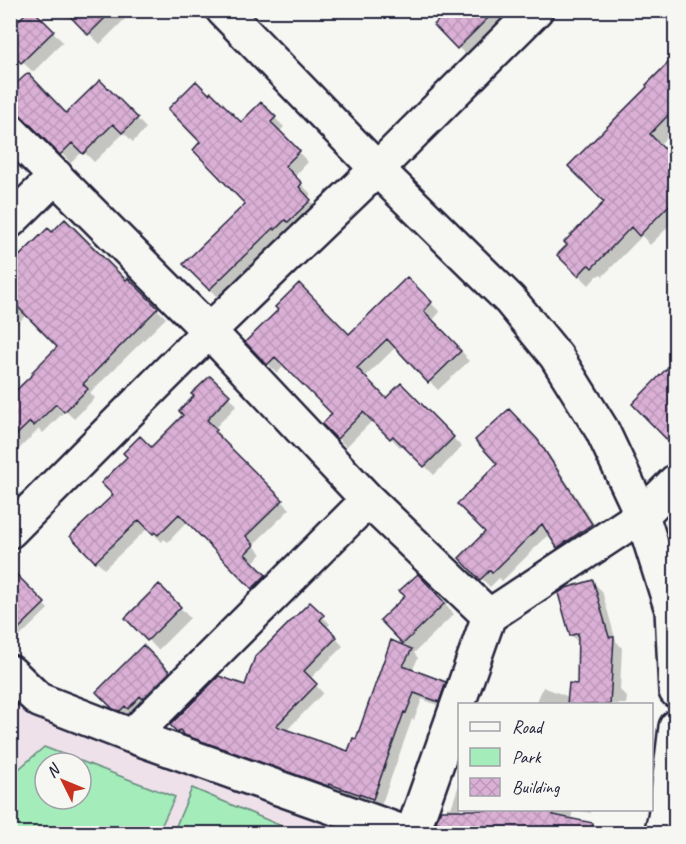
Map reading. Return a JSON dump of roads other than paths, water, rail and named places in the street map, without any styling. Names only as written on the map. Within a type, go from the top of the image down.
[{"type":"street","points":[[223,10],[377,169],[510,300],[556,356],[602,430],[642,514],[672,610],[675,691]]},
{"type":"street","points":[[10,531],[209,331],[377,169],[536,10]]},
{"type":"street","points":[[10,131],[209,331],[368,500],[489,616]]},
{"type":"street","points":[[10,221],[56,176]]},
{"type":"street","points":[[10,672],[39,700],[132,736],[410,834],[489,616],[642,514],[675,481]]},
{"type":"street","points":[[132,736],[368,500]]},
{"type":"street","points":[[661,834],[666,818],[675,727]]}]
